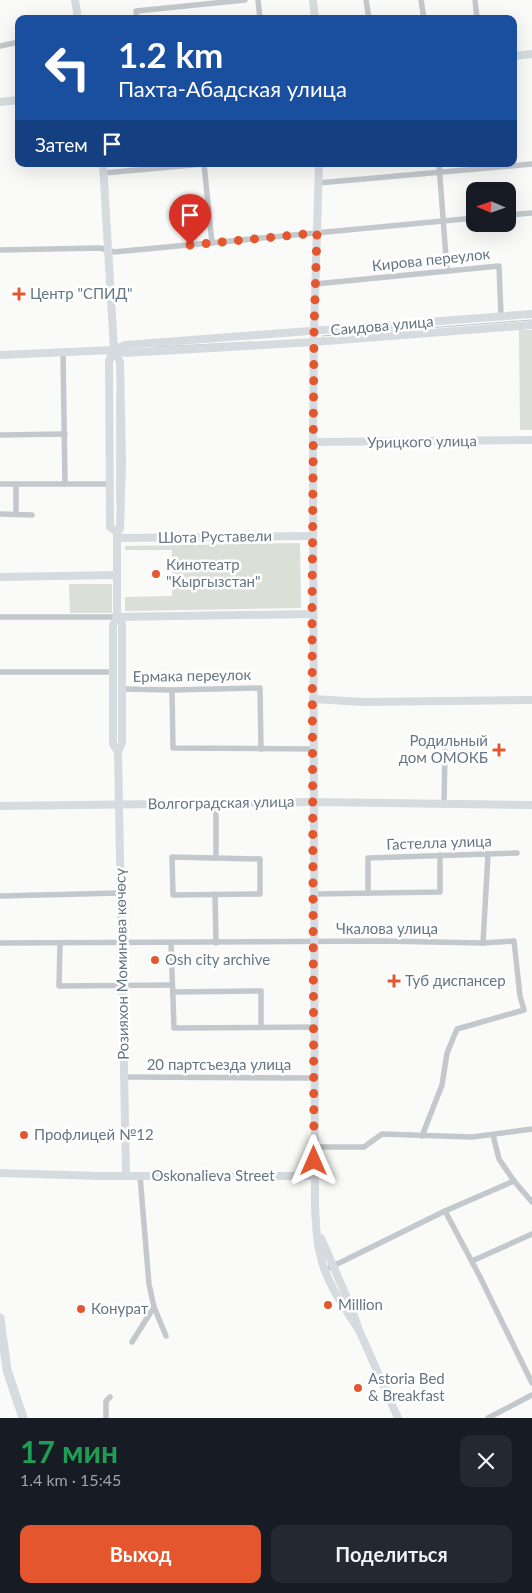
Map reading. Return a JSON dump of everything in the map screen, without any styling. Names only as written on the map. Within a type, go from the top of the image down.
[{"type":"main road","points":[[0,1318],[5,1359]]},
{"type":"main road","points":[[0,1348],[23,1418]]},
{"type":"street","points":[[76,0],[78,15]]},
{"type":"street","points":[[136,15],[136,11],[245,0]]},
{"type":"street","points":[[258,0],[260,15]]},
{"type":"street","points":[[313,0],[315,15]]},
{"type":"street","points":[[366,0],[368,15]]},
{"type":"street","points":[[421,0],[423,15]]},
{"type":"street","points":[[475,0],[477,15]]},
{"type":"street","points":[[0,46],[15,43]]},
{"type":"street","points":[[517,56],[532,54]]},
{"type":"street","points":[[0,102],[15,100]]},
{"type":"street","points":[[517,165],[532,164]]},
{"type":"street","name":"Розияхон Моминова көчөсү","points":[[103,167],[114,350],[120,362],[122,462],[120,529],[117,535],[117,617],[113,625],[112,744],[118,752]]},
{"type":"street","points":[[104,173],[171,167]]},
{"type":"street","points":[[204,167],[212,243]]},
{"type":"street","points":[[319,167],[314,331],[312,614],[315,1176],[320,1253],[324,1270],[333,1290],[359,1330]]},
{"type":"street","points":[[439,167],[447,271]]},
{"type":"street","points":[[318,184],[498,167]]},
{"type":"street","points":[[516,214],[532,213]]},
{"type":"street","points":[[0,250],[100,248],[114,252],[466,219]]},
{"type":"street","name":"Кирова переулок","points":[[315,284],[498,266],[501,316]]},
{"type":"street","name":"Саидова улица","points":[[114,350],[125,345],[532,314]]},
{"type":"street","name":"Саидова улица","points":[[0,355],[114,350],[125,353],[314,342],[532,324]]},
{"type":"street","name":"Розияхон Моминова көчөсү","points":[[114,350],[109,361],[110,527],[117,535]]},
{"type":"street","points":[[63,353],[66,484]]},
{"type":"street","points":[[0,435],[65,434]]},
{"type":"street","name":"Урицкого улица","points":[[313,442],[532,440]]},
{"type":"street","points":[[0,484],[110,484]]},
{"type":"street","points":[[16,484],[16,514]]},
{"type":"street","points":[[0,514],[32,515]]},
{"type":"street","name":"Шота Руставели","points":[[117,535],[313,536]]},
{"type":"street","points":[[0,577],[118,575]]},
{"type":"street","points":[[0,617],[312,614]]},
{"type":"street","name":"Розияхон Моминова көчөсү","points":[[117,617],[122,623],[122,743],[118,752],[126,1176]]},
{"type":"street","points":[[0,672],[114,672]]},
{"type":"street","name":"Ермака переулок","points":[[123,689],[260,688],[261,749]]},
{"type":"street","points":[[172,690],[172,748],[313,749]]},
{"type":"street","points":[[313,699],[363,702],[532,700]]},
{"type":"street","points":[[444,751],[444,805]]},
{"type":"street","name":"Волгоградская улица","points":[[0,806],[314,802],[532,805]]},
{"type":"street","points":[[216,804],[216,858]]},
{"type":"street","name":"Гастелла улица","points":[[368,893],[368,858],[516,853]]},
{"type":"street","points":[[483,943],[488,854]]},
{"type":"street","points":[[314,894],[440,892],[440,855]]},
{"type":"street","points":[[172,857],[216,858],[260,859],[260,894],[173,895],[172,857]]},
{"type":"street","points":[[0,896],[120,892]]},
{"type":"street","points":[[216,894],[216,943]]},
{"type":"street","name":"Чкалова улица","points":[[0,943],[121,944],[382,941],[483,943],[514,941],[520,996],[524,1010],[457,1029],[447,1053],[442,1085],[422,1136]]},
{"type":"street","points":[[171,943],[174,1028],[315,1027]]},
{"type":"street","points":[[60,944],[59,986],[261,991],[261,1028]]},
{"type":"street","name":"20 партсъезда улица","points":[[124,1077],[315,1078]]},
{"type":"street","points":[[314,1147],[364,1146],[382,1134],[472,1137],[532,1129]]},
{"type":"street","points":[[493,1135],[499,1159],[532,1202]]},
{"type":"street","name":"Oskonalieva Street","points":[[0,1173],[126,1176],[315,1176]]},
{"type":"street","name":"Oskonalieva Street","points":[[140,1176],[148,1284],[154,1307],[166,1336]]},
{"type":"street","points":[[324,1270],[514,1181]]},
{"type":"street","points":[[445,1212],[472,1261],[532,1383]]},
{"type":"street","points":[[318,1231],[398,1418]]},
{"type":"street","points":[[472,1261],[532,1234]]},
{"type":"street","points":[[132,1342],[154,1307]]},
{"type":"street","points":[[488,1418],[532,1395]]},
{"type":"street","points":[[106,1418],[106,1401],[110,1396]]},
{"type":"shaded area","points":[[519,330],[532,330],[532,430],[520,430]]},
{"type":"shaded area","points":[[300,543],[301,608],[125,611],[125,597],[172,596],[172,550],[125,550],[125,546]]},
{"type":"shaded area","points":[[69,584],[112,584],[112,613],[70,613]]},
{"type":"waterway","points":[[322,336],[532,320]]},
{"type":"waterway","points":[[155,347],[251,342]]},
{"type":"waterway","points":[[117,393],[117,504]]},
{"type":"place","name":"Центр \"СПИД\"","points":[[19,294]]},
{"type":"place","name":"Кинотеатр \"Кыргызстан\"","points":[[156,574]]},
{"type":"place","name":"Родильный дом ОМОКБ","points":[[499,750]]},
{"type":"place","name":"Osh city archive","points":[[155,960]]},
{"type":"place","name":"Туб диспансер","points":[[394,981]]},
{"type":"place","name":"Профлицей №12","points":[[24,1135]]},
{"type":"place","name":"Million","points":[[328,1305]]},
{"type":"place","name":"Конурат","points":[[81,1309]]},
{"type":"place","name":"Astoria Bed & Breakfast","points":[[358,1388]]},
{"type":"route","points":[[190,245],[317,233],[314,331],[312,614],[314,1161]]}]
